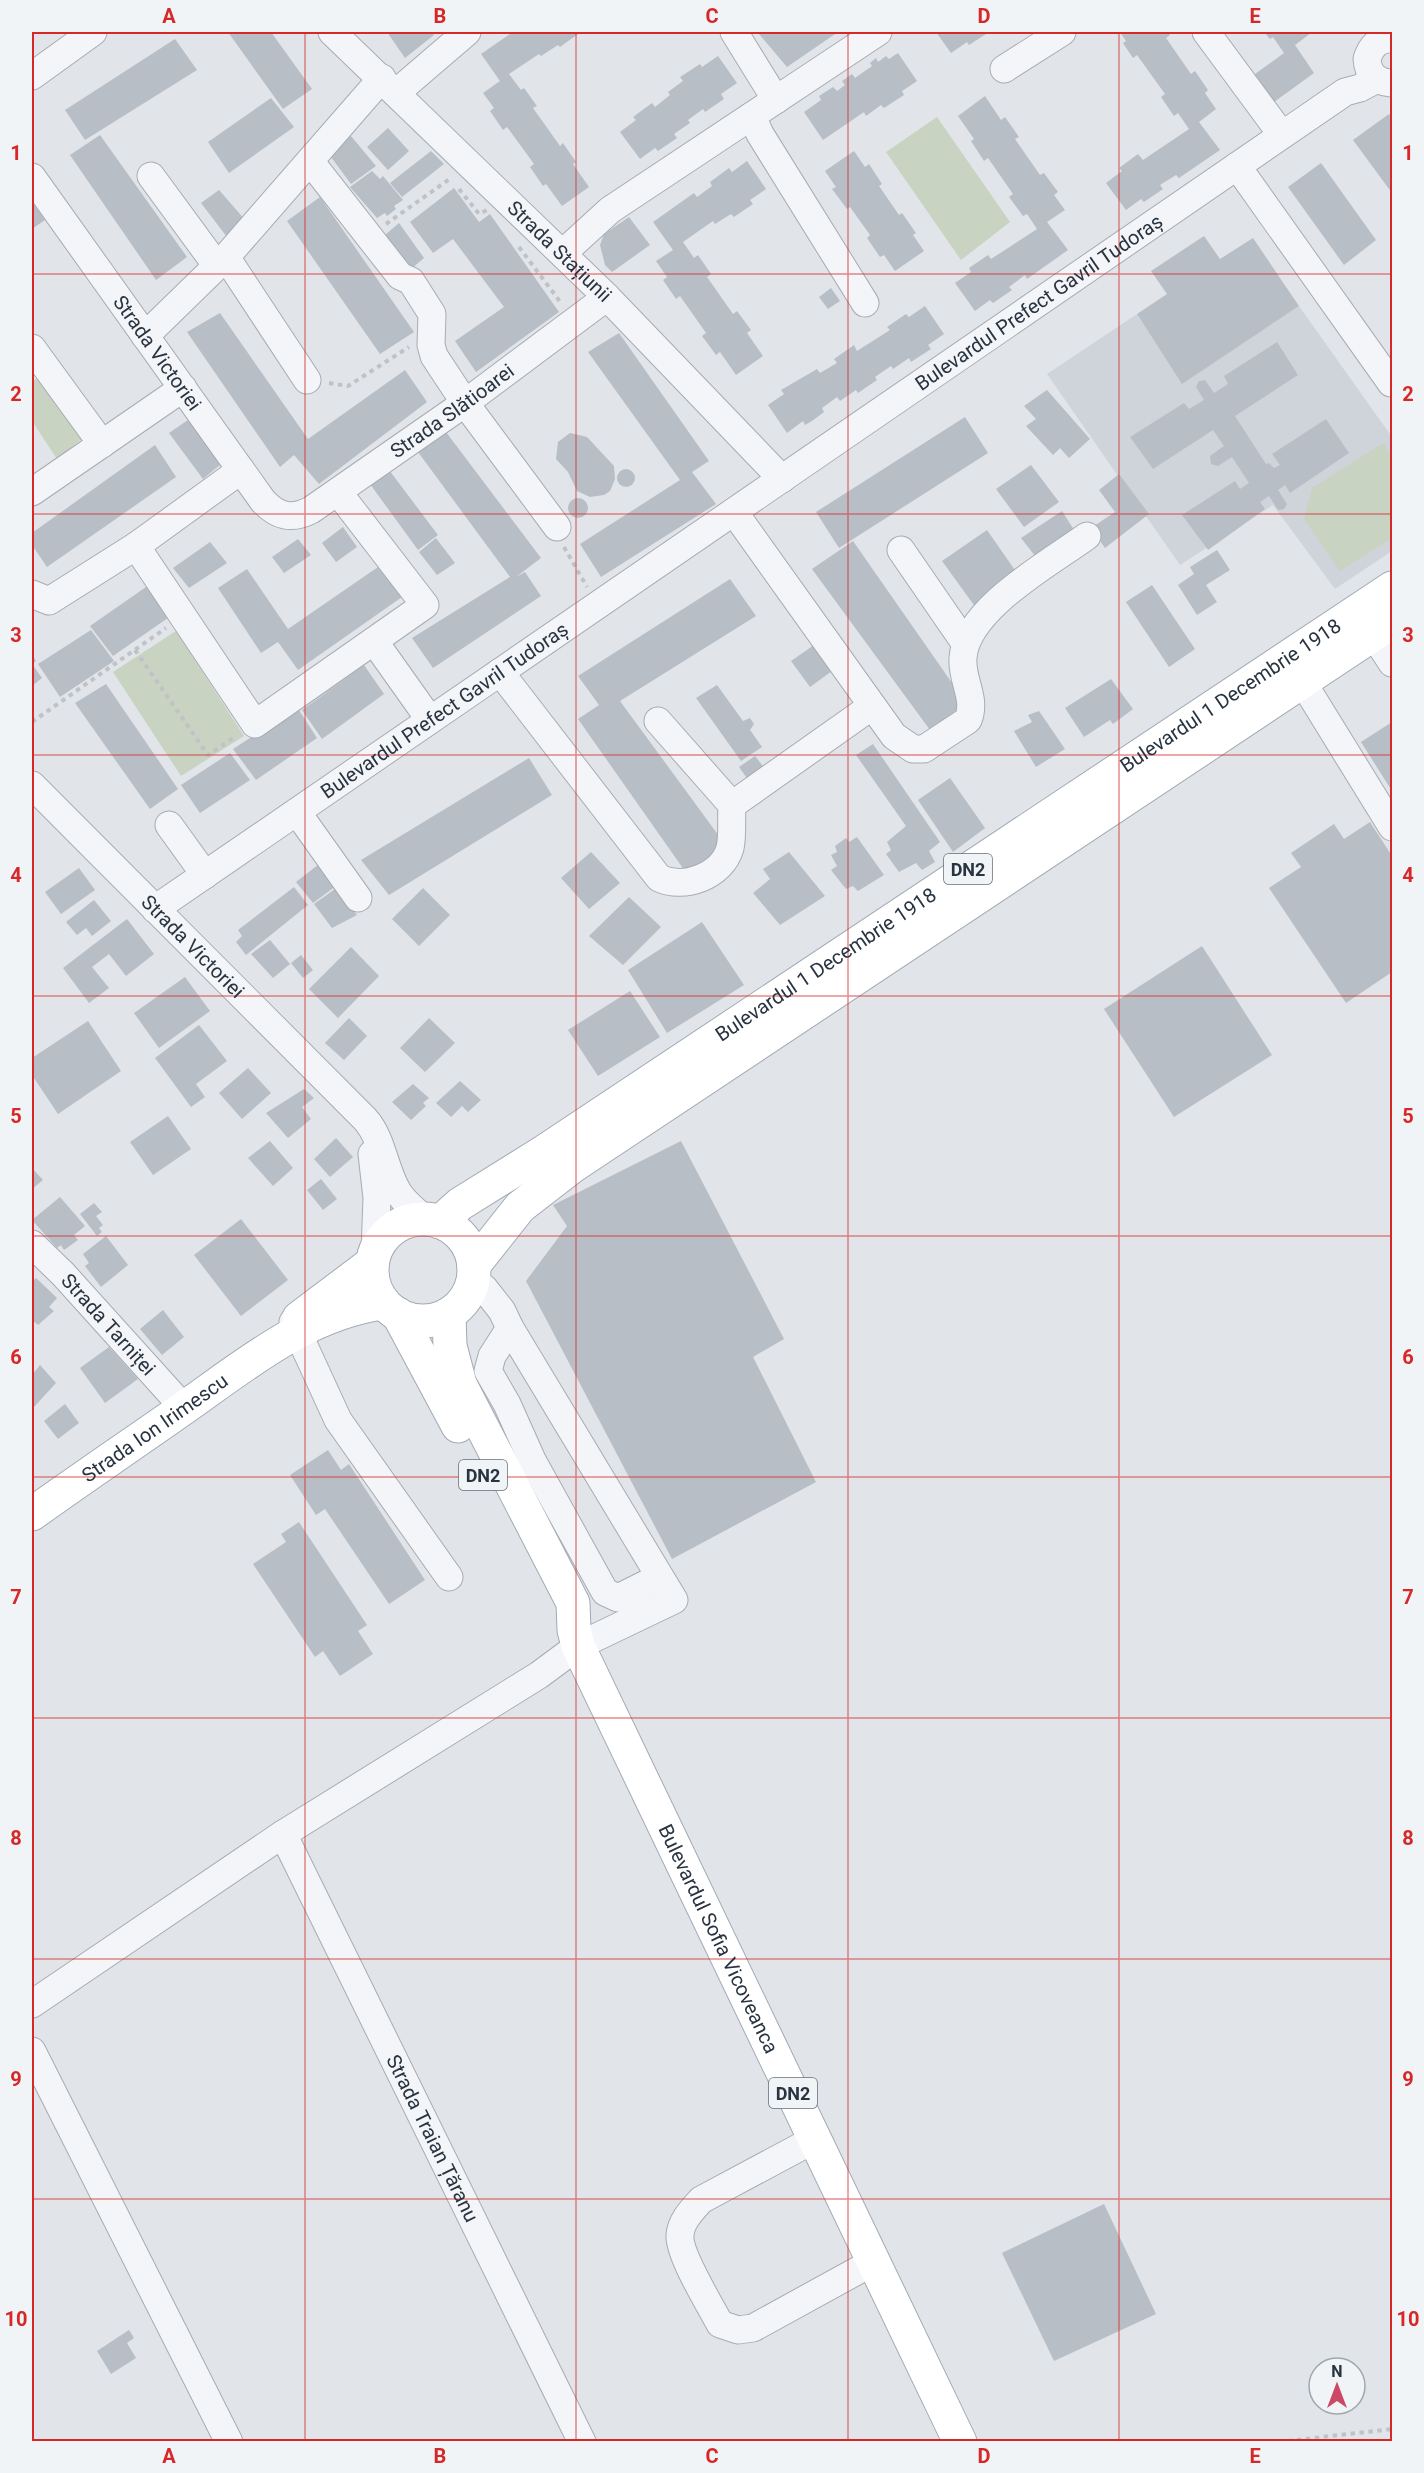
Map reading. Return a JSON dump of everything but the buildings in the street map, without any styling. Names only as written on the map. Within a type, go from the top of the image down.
[{"type":"main road","name":"Bulevardul 1 Decembrie 1918","points":[[433,1220],[544,1151],[1392,588]]},
{"type":"main road","name":"Bulevardul 1 Decembrie 1918","points":[[463,1291],[520,1207],[573,1166],[1383,628]]},
{"type":"main road","name":"DN2","points":[[391,1309],[374,1284],[374,1257],[384,1236],[396,1226],[410,1220],[433,1220],[463,1238],[463,1291]]},
{"type":"main road","name":"Strada Ion Irimescu","points":[[32,1514],[289,1332],[374,1257]]},
{"type":"main road","points":[[391,1309],[415,1320],[432,1320],[463,1291]]},
{"type":"main road","name":"Bulevardul Sofia Vicoveanca","points":[[463,1291],[450,1346],[460,1384],[573,1602],[576,1638]]},
{"type":"main road","name":"Strada Ion Irimescu","points":[[289,1332],[366,1306],[391,1309]]},
{"type":"main road","name":"Bulevardul Sofia Vicoveanca","points":[[391,1309],[555,1614],[576,1638],[960,2442]]},
{"type":"street","points":[[32,76],[93,32]]},
{"type":"street","name":"Strada Stațiunii","points":[[332,32],[563,253],[782,479]]},
{"type":"street","points":[[145,336],[221,262],[310,161],[389,85],[467,32]]},
{"type":"street","points":[[734,32],[776,100]]},
{"type":"street","points":[[563,253],[610,210],[878,32]]},
{"type":"street","points":[[1004,69],[1062,32]]},
{"type":"street","points":[[1206,32],[1282,135]]},
{"type":"street","name":"Bulevardul Prefect Gavril Tudoraș","points":[[155,909],[1345,92],[1360,88],[1381,59]]},
{"type":"street","points":[[752,116],[760,134],[865,303]]},
{"type":"street","points":[[310,161],[400,276],[411,281],[432,314],[430,334],[434,356],[465,403],[557,527]]},
{"type":"street","points":[[1237,166],[1391,383]]},
{"type":"street","points":[[151,176],[221,262],[307,380]]},
{"type":"street","name":"Strada Victoriei","points":[[32,177],[271,510],[292,517]]},
{"type":"street","name":"Strada Slătioarei","points":[[292,517],[311,510],[338,492],[465,403],[607,297]]},
{"type":"street","points":[[32,348],[102,444]]},
{"type":"street","points":[[32,492],[183,388]]},
{"type":"street","points":[[32,594],[49,601],[136,546],[241,470]]},
{"type":"street","points":[[136,546],[255,724],[425,605],[338,492]]},
{"type":"street","points":[[734,512],[894,736],[913,749],[924,749],[961,727],[968,720],[972,702],[962,660],[965,643],[976,622],[989,607],[1087,536]]},
{"type":"street","points":[[901,550],[965,643]]},
{"type":"street","points":[[1383,628],[1392,663]]},
{"type":"street","points":[[374,640],[430,720]]},
{"type":"street","points":[[500,672],[659,878],[670,883],[695,881],[724,862],[730,847],[732,805],[658,721]]},
{"type":"street","points":[[1302,681],[1392,827]]},
{"type":"street","points":[[732,805],[872,706]]},
{"type":"street","name":"Strada Victoriei","points":[[32,785],[371,1126],[397,1191],[406,1204],[433,1220]]},
{"type":"street","points":[[297,812],[358,898]]},
{"type":"street","points":[[169,825],[205,875]]},
{"type":"street","name":"Strada Victoriei","points":[[353,1108],[367,1137],[375,1171],[374,1257]]},
{"type":"street","name":"Strada Tarniței","points":[[32,1244],[63,1274],[184,1408]]},
{"type":"street","points":[[32,2004],[283,1834],[539,1675],[576,1638],[674,1600],[658,1578],[502,1311],[484,1288],[463,1291]]},
{"type":"street","points":[[510,1328],[492,1356],[488,1371],[532,1460],[605,1592],[618,1598],[658,1578]]},
{"type":"street","points":[[289,1332],[338,1420],[449,1577]]},
{"type":"street","name":"Strada Traian Țăranu","points":[[283,1834],[582,2442]]},
{"type":"street","points":[[32,2051],[229,2442]]},
{"type":"street","points":[[815,2139],[701,2200],[688,2213],[680,2235],[682,2249],[720,2324],[738,2330],[753,2328],[875,2261]]},
{"type":"path","points":[[369,237],[451,178],[479,214],[491,208]]},
{"type":"path","points":[[518,245],[566,310]]},
{"type":"path","points":[[307,380],[348,386],[430,334]]},
{"type":"path","points":[[557,527],[558,537],[597,605]]},
{"type":"path","points":[[32,722],[183,617]]},
{"type":"path","points":[[135,650],[208,755],[255,724]]},
{"type":"path","points":[[1279,2442],[1392,2429]]},
{"type":"shaded area","points":[[1299,306],[1392,437],[1392,551],[1335,589],[1273,505],[1180,565],[1047,374],[1137,314],[1182,383]]},
{"type":"green space","points":[[937,117],[1010,222],[961,260],[886,152]]},
{"type":"green space","points":[[42,375],[85,436],[57,459],[32,421],[32,382]]},
{"type":"green space","points":[[1383,443],[1392,457],[1392,538],[1340,571],[1304,519],[1312,488]]},
{"type":"green space","points":[[176,631],[244,736],[181,776],[113,672]]}]
